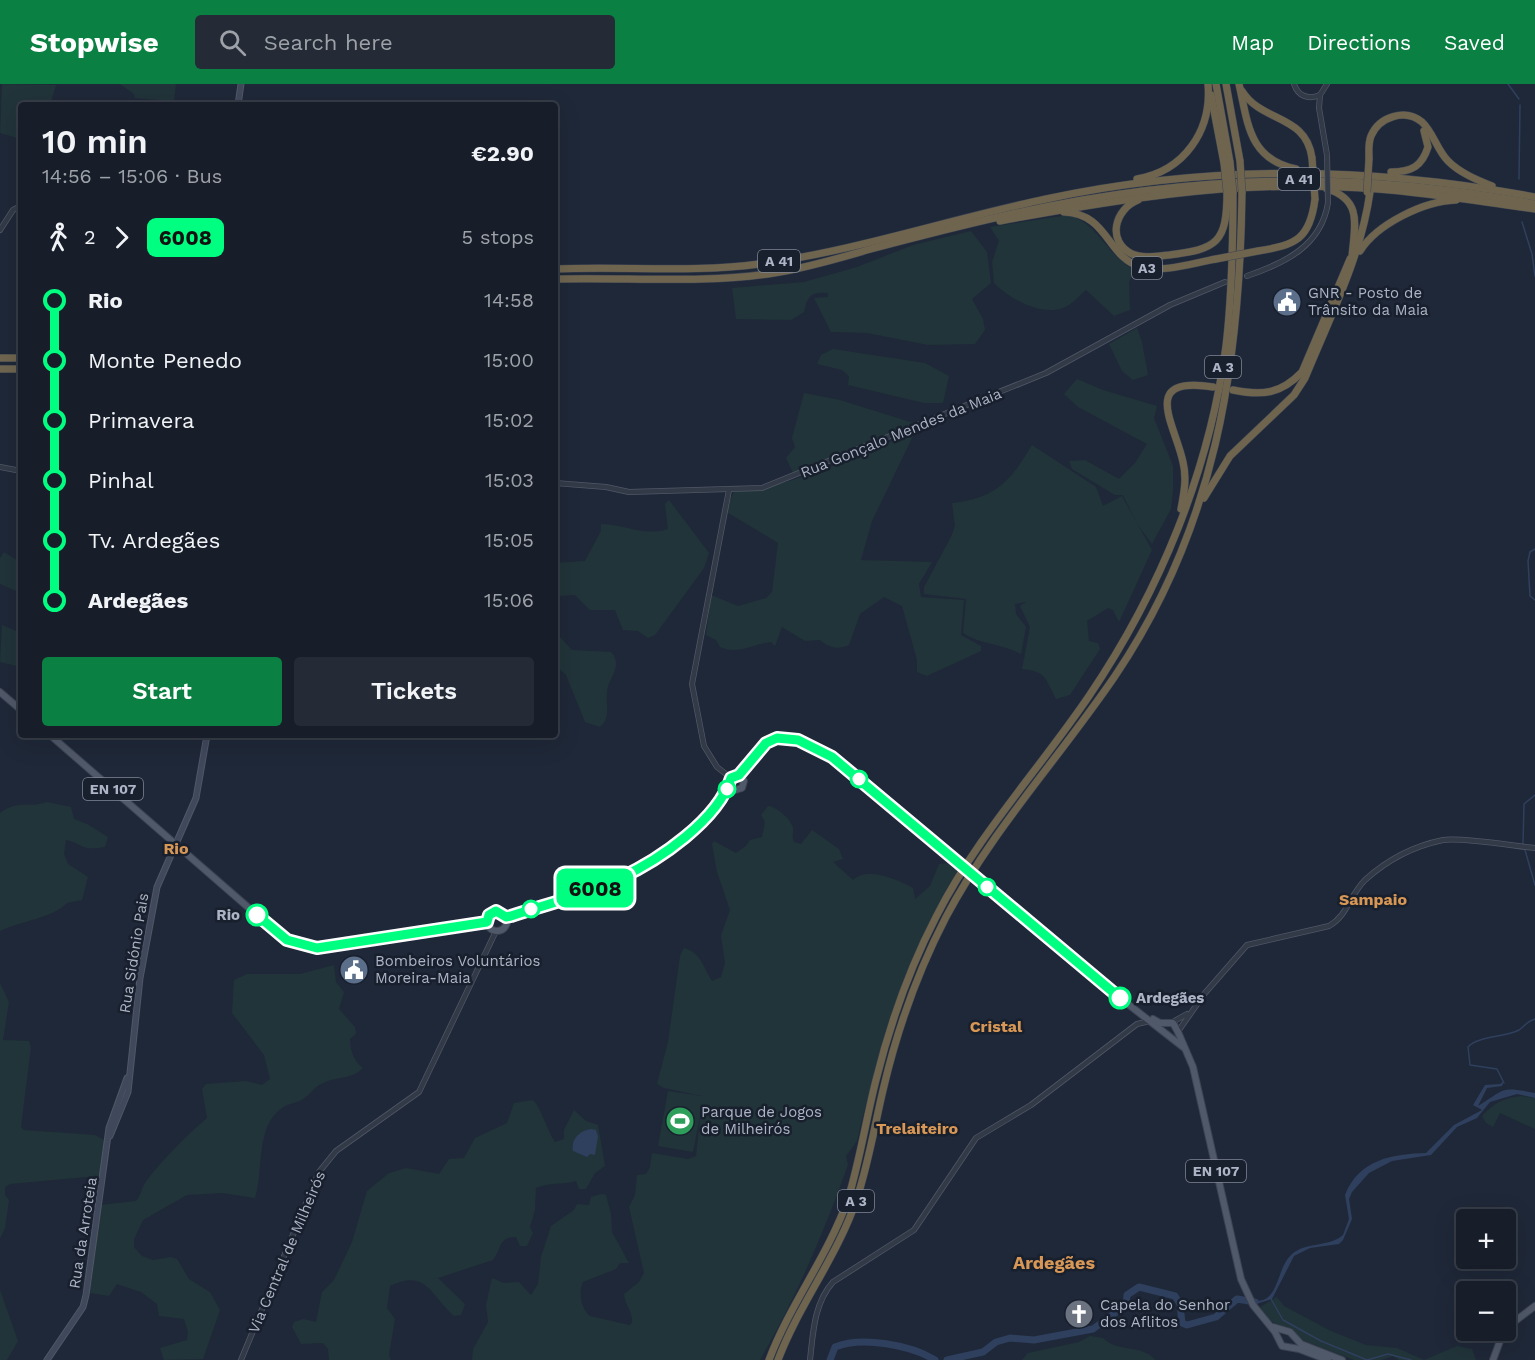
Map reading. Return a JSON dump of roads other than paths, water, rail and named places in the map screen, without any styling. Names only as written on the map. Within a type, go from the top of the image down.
[{"type":"highway","points":[[1208,84],[1227,163]]},
{"type":"highway","points":[[1112,187],[1124,181],[1159,173],[1186,154],[1205,124],[1209,104],[1208,84]]},
{"type":"highway","points":[[1157,194],[1132,202],[1118,216],[1117,236],[1123,247],[1131,253],[1142,257],[1195,252],[1213,245],[1225,228],[1230,192],[1216,84]]},
{"type":"highway","name":"A 3","points":[[778,1360],[852,1212],[899,1030],[936,937],[990,844],[1123,663],[1168,582],[1196,513],[1220,428],[1233,361],[1241,279],[1240,161],[1226,84]]},
{"type":"highway","points":[[1239,85],[1251,134],[1258,149],[1268,159],[1280,165],[1310,172]]},
{"type":"highway","name":"A3","points":[[1049,212],[1076,213],[1096,223],[1130,263],[1143,267],[1164,267],[1216,259],[1287,245],[1302,237],[1313,219],[1315,199],[1312,158],[1308,142],[1299,129],[1253,105],[1239,85]]},
{"type":"highway","points":[[1196,513],[1230,456],[1294,395],[1305,378],[1366,226],[1369,140],[1377,126],[1395,115],[1409,116],[1423,123],[1448,161],[1469,176],[1506,191]]},
{"type":"highway","points":[[1370,159],[1376,134],[1387,123],[1396,119],[1408,119],[1418,124],[1426,134],[1428,147],[1420,165],[1409,171],[1377,175]]},
{"type":"highway","name":"A 41","points":[[558,269],[720,267],[766,263],[1019,205],[1112,187],[1221,174],[1310,172],[1377,175],[1506,191],[1535,197]]},
{"type":"highway","name":"A 41","points":[[558,279],[711,278],[758,275],[808,266],[967,224],[1132,191],[1266,179],[1409,185],[1535,204]]},
{"type":"highway","points":[[1307,186],[1336,192],[1350,205],[1356,226],[1352,257]]},
{"type":"highway","points":[[967,224],[1157,194],[1221,188],[1307,186],[1385,189],[1535,209]]},
{"type":"highway","name":"A 3","points":[[769,1360],[784,1325],[826,1249],[843,1210],[887,1039],[909,974],[931,927],[984,837],[1075,716],[1113,658],[1143,604],[1176,536],[1203,457],[1222,372],[1232,285],[1230,192]]},
{"type":"highway","points":[[1233,390],[1267,394],[1292,382],[1302,372],[1352,257],[1362,226],[1368,192]]},
{"type":"highway","points":[[1351,267],[1371,237],[1413,211],[1441,201],[1479,200]]},
{"type":"highway","points":[[0,358],[18,358]]},
{"type":"highway","points":[[0,369],[18,369]]},
{"type":"highway","points":[[1176,536],[1185,476],[1183,460],[1169,424],[1168,399],[1172,392],[1191,383],[1213,387]]},
{"type":"main road","points":[[238,102],[241,84]]},
{"type":"main road","points":[[0,692],[18,707]]},
{"type":"main road","name":"EN 107","points":[[506,917],[609,883],[631,873],[692,832],[730,781],[739,775],[766,743],[784,737],[798,740],[832,757],[1146,1017],[1174,1032]]},
{"type":"main road","name":"EN 107","points":[[53,738],[282,936],[308,947],[317,948],[487,922]]},
{"type":"main road","name":"Rua Sidónio Pais","points":[[129,1071],[140,978],[157,887],[197,792],[206,738]]},
{"type":"main road","name":"EN 107","points":[[730,781],[735,790],[742,788],[744,780],[739,775]]},
{"type":"main road","points":[[494,911],[501,912],[506,917],[506,926],[496,931],[489,927],[487,922],[489,915],[494,911]]},
{"type":"main road","name":"EN 107","points":[[1146,1017],[1160,1023],[1170,1023],[1188,1052],[1245,1290],[1257,1312],[1268,1323],[1285,1348],[1291,1347],[1328,1360]]},
{"type":"main road","points":[[1170,1023],[1166,1027],[1174,1032]]},
{"type":"main road","name":"Rua da Arroteia","points":[[47,1360],[82,1307],[86,1295],[112,1116],[129,1071]]},
{"type":"main road","points":[[1516,1321],[1535,1306]]},
{"type":"main road","name":"EN 107","points":[[1268,1323],[1284,1332],[1290,1332],[1301,1344],[1342,1360]]},
{"type":"main road","points":[[1279,1340],[1284,1332]]},
{"type":"main road","points":[[1291,1347],[1296,1339]]},
{"type":"main road","points":[[1493,1360],[1500,1341]]},
{"type":"street","points":[[1294,84],[1296,90],[1314,102],[1320,113]]},
{"type":"street","points":[[1247,276],[1276,266],[1309,243],[1324,222],[1328,203],[1327,155],[1320,113],[1320,95],[1327,84]]},
{"type":"street","points":[[1305,97],[1320,95]]},
{"type":"street","points":[[0,230],[13,210],[18,208]]},
{"type":"street","name":"Rua Gonçalo Mendes da Maia","points":[[558,483],[606,487],[629,492],[729,489],[771,485],[946,416],[1046,373],[1170,306],[1226,282]]},
{"type":"street","points":[[0,467],[18,470]]},
{"type":"street","points":[[729,489],[692,684],[704,746],[717,767],[730,781]]},
{"type":"street","points":[[1174,1032],[1247,945],[1329,926],[1341,919],[1361,884],[1379,868],[1404,853],[1444,840],[1532,848]]},
{"type":"street","name":"Via Central de Milheirós","points":[[241,1360],[318,1172],[336,1151],[418,1092],[496,931]]},
{"type":"street","points":[[1170,1023],[1190,1012]]},
{"type":"street","points":[[810,1360],[817,1314],[826,1290],[833,1282],[914,1230],[976,1138],[1031,1105],[1146,1017]]},
{"type":"street","points":[[1137,1023],[1146,1017]]},
{"type":"water","points":[[1504,1081],[1502,1086],[1487,1088],[1478,1106],[1499,1093],[1509,1090],[1535,1093],[1535,1098],[1517,1094],[1490,1102],[1477,1118],[1457,1127],[1431,1155],[1392,1161],[1369,1173],[1352,1192],[1349,1199],[1352,1219],[1343,1240],[1339,1244],[1310,1248],[1294,1256],[1272,1299],[1253,1305],[1250,1300],[1260,1301],[1272,1293],[1291,1255],[1303,1248],[1331,1242],[1343,1235],[1349,1219],[1345,1195],[1359,1173],[1368,1166],[1390,1157],[1426,1153],[1454,1125],[1482,1110],[1473,1105],[1485,1085],[1500,1084]]},
{"type":"water","points":[[591,1129],[596,1130],[598,1136],[595,1155],[590,1154],[587,1157],[573,1151],[573,1143],[577,1136]]},
{"type":"waterway","points":[[1508,84],[1519,99]]},
{"type":"waterway","points":[[1519,179],[1520,105]]},
{"type":"waterway","points":[[1522,222],[1532,254],[1535,276]]},
{"type":"waterway","points":[[1535,549],[1530,552],[1528,561],[1530,596],[1535,600]]},
{"type":"waterway","points":[[1535,795],[1524,804],[1523,843],[1535,885]]},
{"type":"waterway","points":[[1504,1083],[1497,1069],[1470,1065],[1468,1047],[1472,1043],[1519,1030],[1535,1019]]},
{"type":"waterway","points":[[947,1360],[983,1352],[996,1342],[1010,1338],[1034,1340],[1093,1329],[1126,1305],[1127,1295],[1139,1287],[1175,1296],[1180,1304],[1182,1323],[1187,1325],[1216,1317],[1237,1299],[1255,1302]]},
{"type":"waterway","points":[[1271,1299],[1283,1320],[1321,1341],[1367,1360],[1388,1354],[1411,1360]]},
{"type":"waterway","points":[[830,1360],[835,1347],[859,1342],[900,1346],[935,1360]]},
{"type":"place","name":"GNR - Posto de Trânsito da Maia","points":[[1287,302]]},
{"type":"place","name":"Rio","points":[[257,915]]},
{"type":"place","name":"Bombeiros Voluntários Moreira-Maia","points":[[354,970]]},
{"type":"place","name":"Ardegães","points":[[1120,998]]},
{"type":"place","name":"Parque de Jogos de Milheirós","points":[[680,1121]]},
{"type":"place","name":"Capela do Senhor dos Aflitos","points":[[1079,1314]]},
{"type":"district","name":"Rio","points":[[176,848]]},
{"type":"district","name":"Sampaio","points":[[1373,899]]},
{"type":"district","name":"Cristal","points":[[996,1026]]},
{"type":"district","name":"Trelaiteiro","points":[[917,1128]]},
{"type":"district","name":"Ardegães","points":[[1054,1263]]}]
